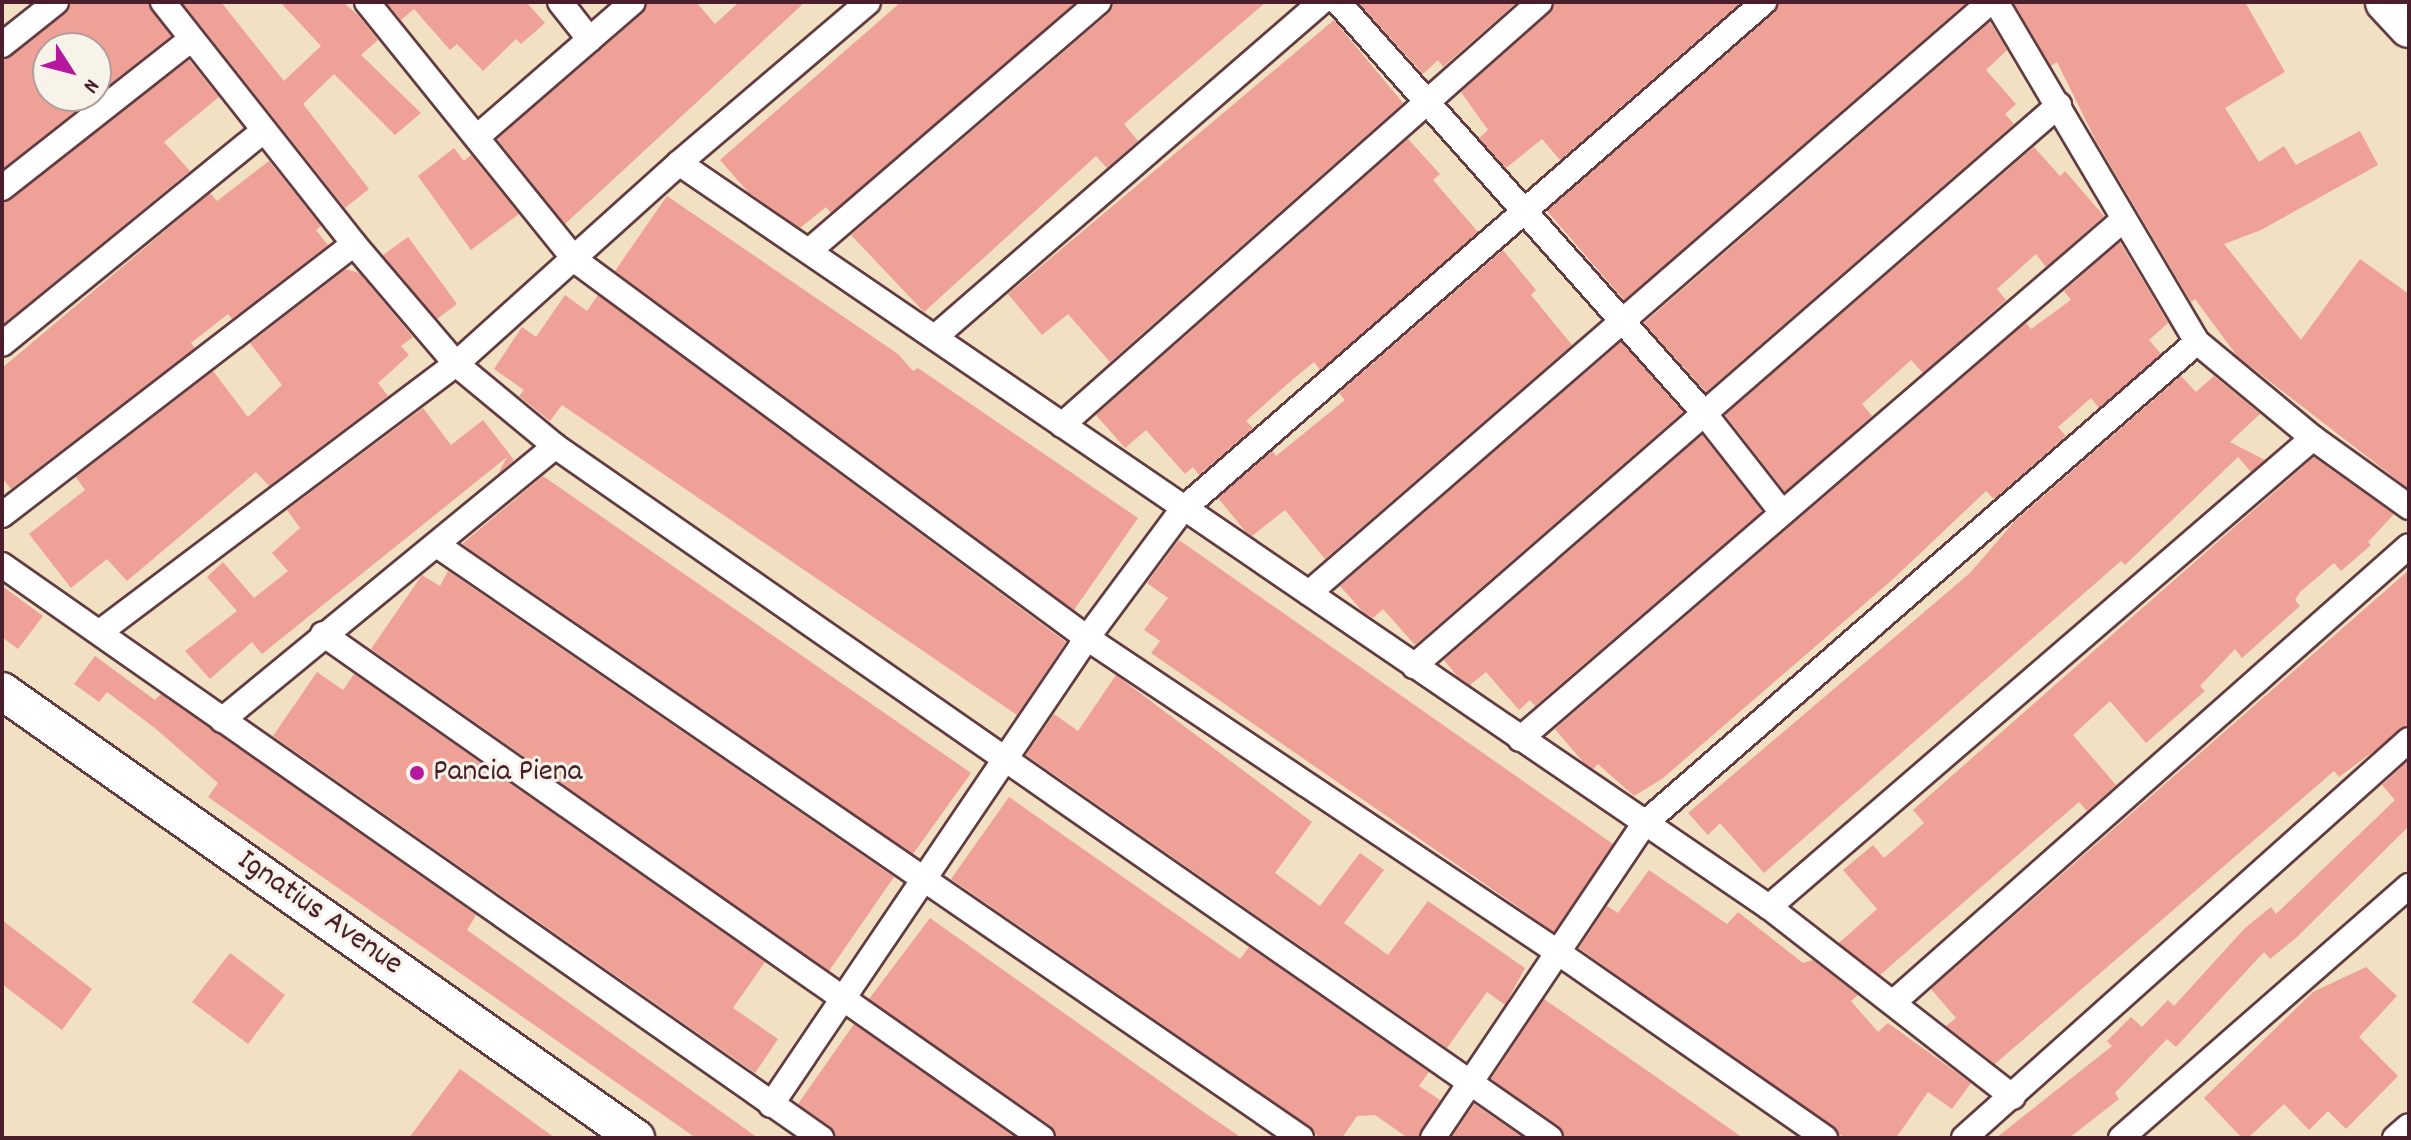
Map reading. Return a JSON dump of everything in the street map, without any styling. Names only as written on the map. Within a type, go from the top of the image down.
[{"type":"main road","points":[[2386,2],[2409,27]]},
{"type":"street","points":[[2,45],[56,2]]},
{"type":"street","points":[[163,2],[354,244],[456,364],[555,446],[1550,1138]]},
{"type":"street","points":[[367,2],[575,260],[1087,638],[1559,953],[1825,1138]]},
{"type":"street","points":[[560,2],[590,40]]},
{"type":"street","points":[[477,137],[633,2]]},
{"type":"street","points":[[100,632],[456,364],[575,260],[679,163],[868,2]]},
{"type":"street","points":[[809,251],[1099,2]]},
{"type":"street","points":[[935,337],[1321,2]]},
{"type":"street","points":[[1338,2],[1704,413],[1780,510]]},
{"type":"street","points":[[1062,425],[1424,101],[1540,2]]},
{"type":"street","points":[[771,1105],[845,1000],[1087,638],[1182,510],[1764,2]]},
{"type":"street","points":[[1309,593],[1993,2],[2059,105],[2123,220],[2197,342],[2313,438],[2409,507]]},
{"type":"street","points":[[2,188],[190,40]]},
{"type":"street","points":[[1414,666],[2059,105]]},
{"type":"street","points":[[2,344],[263,131]]},
{"type":"street","points":[[679,163],[1182,510],[1769,907],[1895,1001],[2013,1097]]},
{"type":"street","points":[[1520,739],[1780,510],[2123,220]]},
{"type":"street","points":[[2,515],[354,244]]},
{"type":"street","points":[[1433,1138],[1645,823],[2197,342]]},
{"type":"street","points":[[1769,907],[2313,438]]},
{"type":"street","points":[[222,720],[555,446]]},
{"type":"street","points":[[437,545],[922,882],[1301,1138]]},
{"type":"street","points":[[1895,1001],[2409,546]]},
{"type":"street","points":[[2,565],[821,1138]]},
{"type":"street","points":[[323,634],[1042,1138]]},
{"type":"street","name":"Ignatius Avenue","points":[[2,691],[636,1138]]},
{"type":"street","points":[[1964,1138],[2409,740]]},
{"type":"street","points":[[2121,1138],[2409,886]]},
{"type":"street","points":[[2395,1138],[2409,1126]]},
{"type":"building","points":[[71,2],[148,2],[171,36],[112,82],[112,32],[40,32],[65,14]]},
{"type":"building","points":[[182,2],[221,2],[284,81],[321,46],[280,2],[343,2],[358,15],[378,40],[361,55],[421,113],[395,135],[334,74],[303,104],[369,189],[345,208]]},
{"type":"building","points":[[386,2],[526,2],[545,23],[521,44],[516,39],[483,71],[457,44],[450,50],[414,9],[401,20]]},
{"type":"building","points":[[648,2],[696,2],[715,24],[739,2],[805,2],[565,224],[497,139],[643,13]]},
{"type":"building","points":[[901,2],[1076,2],[831,213],[826,207],[800,228],[748,192],[720,160]]},
{"type":"building","points":[[1114,2],[1266,2],[1124,124],[1138,141],[1107,168],[1096,156],[924,312],[851,235],[1109,13]]},
{"type":"building","points":[[1358,2],[1517,2],[1443,67],[1438,60],[1423,74]]},
{"type":"building","points":[[1555,2],[1741,2],[1560,160],[1542,139],[1506,168],[1479,138],[1488,130],[1461,92],[1550,13]]},
{"type":"building","points":[[1779,2],[1967,2],[1624,300],[1547,211],[1774,13]]},
{"type":"building","points":[[2013,2],[2245,2],[2285,72],[2225,108],[2259,162],[2284,146],[2296,165],[2360,131],[2378,165],[2261,230],[2224,244],[2301,340],[2360,259],[2409,294],[2409,489],[2237,356],[2195,299],[2191,302],[2096,141],[2057,62],[2051,66]]},
{"type":"building","points":[[1334,20],[1403,103],[1110,362],[1068,314],[1042,335],[1008,294]]},
{"type":"building","points":[[1990,22],[2007,50],[1986,70],[2016,104],[2005,114],[2014,124],[1706,392],[1644,323]]},
{"type":"building","points":[[32,38],[32,112],[75,112],[2,169],[2,60]]},
{"type":"building","points":[[189,60],[219,97],[164,142],[190,171],[2,325],[2,203]]},
{"type":"building","points":[[1408,139],[1440,174],[1433,180],[1478,232],[1320,370],[1314,362],[1292,380],[1246,421],[1253,428],[1199,475],[1193,467],[1185,474],[1146,430],[1125,448],[1096,415]]},
{"type":"building","points":[[2034,147],[2060,176],[2065,171],[2104,216],[2046,267],[2036,254],[1997,289],[2006,300],[1923,373],[1911,360],[1862,404],[1872,416],[1785,492],[1725,415]]},
{"type":"building","points":[[454,148],[464,161],[471,155],[519,214],[471,250],[418,176]]},
{"type":"building","points":[[269,161],[321,226],[316,230],[328,245],[232,319],[228,314],[191,343],[195,348],[11,489],[2,478],[2,368],[210,193],[217,201]]},
{"type":"building","points":[[667,196],[898,354],[913,371],[918,368],[1138,518],[1074,610],[615,271]]},
{"type":"building","points":[[408,237],[457,304],[437,319],[383,255]]},
{"type":"building","points":[[2120,242],[2168,323],[2149,340],[2161,354],[2099,408],[2091,398],[2058,427],[2066,436],[1994,499],[1986,491],[1892,580],[1662,779],[1634,796],[1598,764],[1593,769],[1583,762],[1555,729],[2026,323],[2031,329],[2071,300],[2064,291]]},
{"type":"building","points":[[1503,250],[1536,290],[1531,295],[1572,345],[1325,559],[1285,510],[1252,536],[1245,531],[1218,498],[1272,451],[1276,456],[1345,400],[1339,393]]},
{"type":"building","points":[[346,269],[359,273],[413,337],[401,346],[409,355],[378,383],[388,396],[269,486],[256,472],[127,581],[107,559],[71,588],[29,534],[85,490],[76,477],[213,371],[248,417],[282,385],[250,343]]},
{"type":"building","points":[[565,295],[587,311],[598,295],[1066,642],[1017,715],[562,405],[550,421],[519,396],[524,390],[494,369],[522,327],[536,337]]},
{"type":"building","points":[[1621,342],[1683,412],[1415,645],[1383,609],[1373,618],[1363,612],[1340,586]]},
{"type":"building","points":[[2181,376],[2196,392],[2214,376],[2260,414],[2230,442],[2265,460],[2251,472],[2238,457],[2125,565],[2121,561],[1764,873],[1720,823],[1708,835],[1688,813],[1970,573],[2014,522]]},
{"type":"building","points":[[423,408],[451,445],[483,420],[514,460],[498,474],[507,457],[262,654],[252,642],[210,679],[185,651],[237,611],[207,577],[223,562],[254,598],[288,571],[272,553],[300,528],[287,510]]},
{"type":"building","points":[[1702,435],[1762,511],[1535,706],[1530,700],[1519,710],[1486,672],[1470,685],[1457,676],[1444,660]]},
{"type":"building","points":[[2314,457],[2394,514],[2368,542],[2371,545],[2341,571],[2334,563],[2300,592],[2295,600],[2300,606],[2242,658],[2235,649],[2200,686],[2205,691],[2146,743],[2110,701],[2073,735],[2116,785],[2087,811],[2079,802],[1880,975],[1839,943],[1877,909],[1843,870],[1873,845],[1884,858],[1924,823],[1913,810]]},
{"type":"building","points":[[543,476],[971,773],[913,854],[462,544]]},
{"type":"building","points":[[1179,540],[1613,844],[1554,932],[1151,653],[1160,641],[1144,630],[1168,598],[1147,583]]},
{"type":"building","points":[[2409,570],[2409,725],[2339,777],[2334,771],[1995,1064],[1946,1026],[1956,1018],[1931,989]]},
{"type":"building","points":[[448,571],[894,877],[829,971],[371,649],[422,575],[440,586]]},
{"type":"building","points":[[2,586],[43,616],[18,649],[2,637]]},
{"type":"building","points":[[95,656],[155,700],[161,694],[476,915],[467,930],[758,1138],[696,1138],[208,797],[218,783],[156,729],[107,692],[99,702],[74,684]]},
{"type":"building","points":[[317,672],[343,690],[354,674],[765,962],[733,1008],[778,1039],[755,1073],[273,736]]},
{"type":"building","points":[[1116,675],[1312,822],[1275,873],[1320,906],[1360,853],[1384,870],[1344,923],[1388,955],[1428,901],[1525,968],[1505,1005],[1487,992],[1447,1048],[1026,755],[1054,714],[1078,731]]},
{"type":"building","points":[[2409,760],[2409,826],[2296,938],[2270,959],[2264,952],[2176,1047],[2167,1039],[2115,1093],[2119,1099],[2069,1138],[1996,1138],[2112,1046],[2107,1041],[2131,1017],[2142,1027],[2168,1000],[2174,1006],[2245,928],[2271,907],[2276,914],[2395,800],[2382,785]]},
{"type":"building","points":[[1009,797],[1240,959],[1249,947],[1429,1072],[1419,1086],[1440,1100],[1418,1138],[1408,1138],[1375,1115],[1357,1116],[1342,1138],[1319,1138],[1309,1126],[951,879]]},
{"type":"building","points":[[1649,870],[1727,924],[1738,912],[1803,963],[1813,960],[1858,995],[1851,1001],[1878,1032],[1888,1023],[1971,1083],[1952,1109],[1928,1092],[1896,1138],[1845,1138],[1579,948],[1607,906],[1618,913]]},
{"type":"building","points":[[930,918],[1242,1138],[1057,1138],[1051,1126],[869,999]]},
{"type":"building","points":[[2,920],[92,989],[62,1030],[2,984]]},
{"type":"building","points":[[230,953],[285,995],[248,1044],[192,1002]]},
{"type":"building","points":[[2366,967],[2397,996],[2359,1037],[2398,1076],[2346,1129],[2328,1111],[2309,1130],[2284,1104],[2248,1138],[2242,1138],[2204,1098],[2313,992]]},
{"type":"building","points":[[1544,999],[1743,1138],[1565,1138],[1559,1126],[1491,1079]]},
{"type":"building","points":[[854,1024],[1016,1138],[836,1138],[830,1126],[798,1104]]},
{"type":"building","points":[[460,1069],[555,1138],[409,1138]]},
{"type":"building","points":[[1474,1104],[1524,1138],[1451,1138]]},
{"type":"place","name":"Pancia Piena","points":[[417,773]]}]
